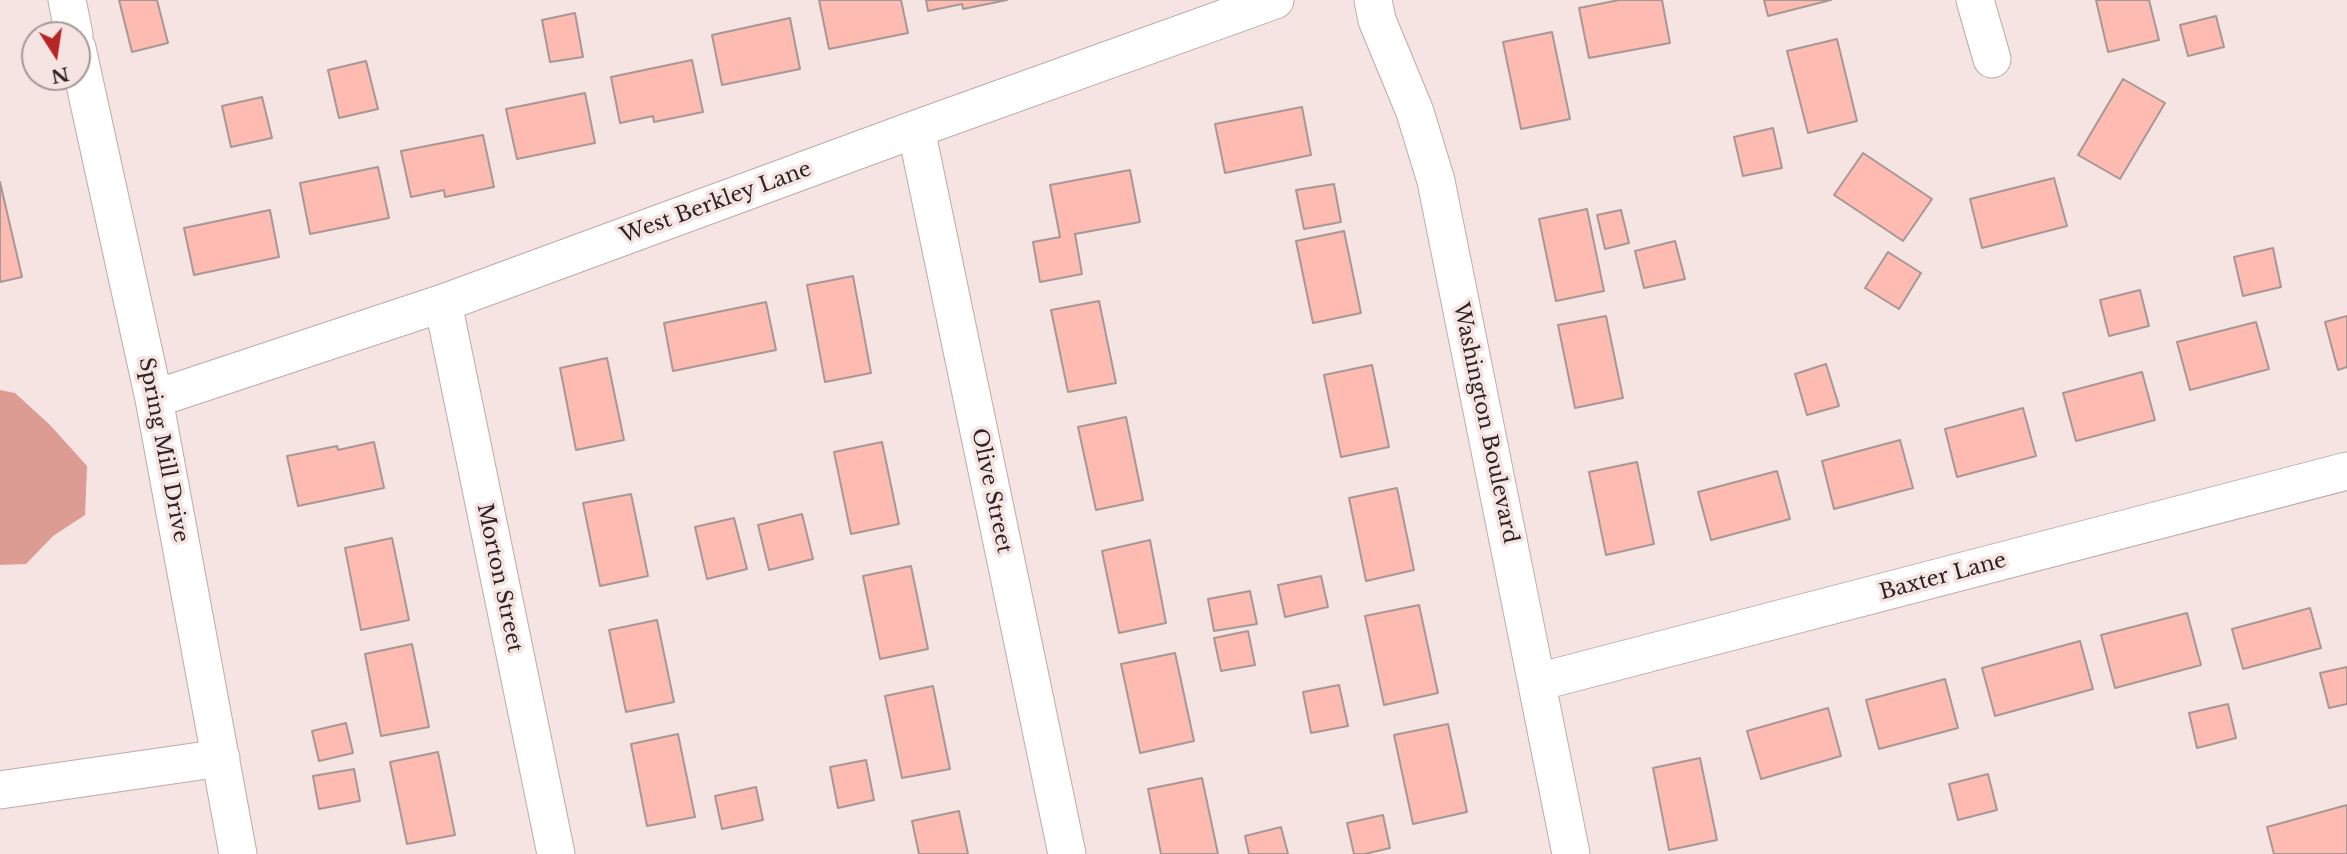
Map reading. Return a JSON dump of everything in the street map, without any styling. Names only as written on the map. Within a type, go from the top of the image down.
[{"type":"street","points":[[66,0],[71,21]]},
{"type":"street","name":"West Berkley Lane","points":[[154,399],[443,303],[1275,0]]},
{"type":"street","name":"Washington Boulevard","points":[[1373,0],[1377,20],[1415,112],[1436,181],[1571,854]]},
{"type":"street","points":[[1975,0],[1992,59]]},
{"type":"street","name":"Spring Mill Drive","points":[[86,91],[154,399],[238,854]]},
{"type":"street","name":"Olive Street","points":[[916,129],[1067,854]]},
{"type":"street","name":"Morton Street","points":[[443,303],[556,854]]},
{"type":"street","name":"Baxter Lane","points":[[1538,682],[2347,471]]},
{"type":"street","points":[[0,790],[221,758]]},
{"type":"shaded area","points":[[0,390],[15,393],[50,425],[87,466],[85,515],[53,536],[26,564],[0,565]]},
{"type":"building","points":[[119,0],[157,0],[168,43],[132,52]]},
{"type":"building","points":[[819,0],[901,0],[908,33],[829,49]]},
{"type":"building","points":[[926,0],[1007,0],[963,9],[962,4],[928,11]]},
{"type":"building","points":[[1619,0],[1662,0],[1670,43],[1589,58],[1579,8]]},
{"type":"building","points":[[1764,0],[1831,0],[1768,16]]},
{"type":"building","points":[[2096,0],[2149,0],[2159,40],[2108,52]]},
{"type":"building","points":[[575,13],[583,57],[550,62],[542,20]]},
{"type":"building","points":[[2216,16],[2224,47],[2188,56],[2180,25]]},
{"type":"building","points":[[790,18],[800,69],[722,85],[712,35]]},
{"type":"building","points":[[1552,32],[1570,119],[1521,129],[1503,42]]},
{"type":"building","points":[[1837,39],[1857,121],[1808,133],[1787,51]]},
{"type":"building","points":[[692,60],[703,112],[654,122],[653,116],[620,123],[611,77]]},
{"type":"building","points":[[366,61],[378,109],[339,118],[328,70]]},
{"type":"building","points":[[2123,79],[2165,103],[2120,179],[2078,155]]},
{"type":"building","points":[[585,93],[595,143],[517,159],[506,109]]},
{"type":"building","points":[[262,97],[272,138],[231,147],[222,106]]},
{"type":"building","points":[[1302,107],[1311,155],[1225,173],[1215,124]]},
{"type":"building","points":[[1773,128],[1782,168],[1743,176],[1734,137]]},
{"type":"building","points":[[483,135],[494,187],[445,197],[444,190],[411,197],[401,151]]},
{"type":"building","points":[[1863,153],[1932,199],[1903,241],[1834,195]]},
{"type":"building","points":[[378,167],[389,218],[310,234],[300,183]]},
{"type":"building","points":[[1130,170],[1140,222],[1075,234],[1082,274],[1040,282],[1033,242],[1060,237],[1050,185]]},
{"type":"building","points":[[2054,178],[2067,226],[1982,248],[1970,199]]},
{"type":"building","points":[[0,182],[22,277],[0,282]]},
{"type":"building","points":[[1334,184],[1341,222],[1304,229],[1296,190]]},
{"type":"building","points":[[1587,209],[1604,291],[1556,301],[1539,219]]},
{"type":"building","points":[[270,210],[279,257],[194,275],[184,228]]},
{"type":"building","points":[[1621,210],[1629,243],[1605,249],[1597,215]]},
{"type":"building","points":[[1344,231],[1361,313],[1313,323],[1296,241]]},
{"type":"building","points":[[1675,241],[1685,279],[1644,288],[1635,251]]},
{"type":"building","points":[[2273,248],[2281,287],[2243,296],[2234,257]]},
{"type":"building","points":[[1888,252],[1921,273],[1899,309],[1865,288]]},
{"type":"building","points":[[853,276],[871,373],[825,382],[807,285]]},
{"type":"building","points":[[2140,290],[2149,326],[2109,336],[2100,300]]},
{"type":"building","points":[[1099,301],[1116,383],[1068,392],[1051,310]]},
{"type":"building","points":[[766,302],[776,350],[673,371],[664,323]]},
{"type":"building","points":[[1606,316],[1623,398],[1575,408],[1558,325]]},
{"type":"building","points":[[2347,316],[2347,367],[2338,370],[2325,322]]},
{"type":"building","points":[[2256,322],[2269,369],[2190,390],[2177,342]]},
{"type":"building","points":[[607,358],[624,440],[576,450],[560,368]]},
{"type":"building","points":[[1826,364],[1839,406],[1807,415],[1795,374]]},
{"type":"building","points":[[1372,365],[1389,447],[1341,457],[1324,375]]},
{"type":"building","points":[[2142,372],[2155,420],[2076,441],[2063,393]]},
{"type":"building","points":[[2023,408],[2036,456],[1957,477],[1945,429]]},
{"type":"building","points":[[1126,417],[1143,500],[1096,510],[1078,427]]},
{"type":"building","points":[[1900,440],[1913,488],[1834,509],[1822,461]]},
{"type":"building","points":[[374,442],[384,488],[298,506],[287,456],[337,446],[338,450]]},
{"type":"building","points":[[882,442],[899,524],[851,534],[834,452]]},
{"type":"building","points":[[1637,462],[1654,544],[1606,555],[1589,472]]},
{"type":"building","points":[[1777,471],[1790,519],[1711,540],[1698,492]]},
{"type":"building","points":[[1397,488],[1414,570],[1366,581],[1349,498]]},
{"type":"building","points":[[631,494],[648,576],[600,586],[583,503]]},
{"type":"building","points":[[802,514],[813,559],[769,570],[758,525]]},
{"type":"building","points":[[734,518],[747,569],[707,579],[695,527]]},
{"type":"building","points":[[392,538],[409,620],[361,630],[345,548]]},
{"type":"building","points":[[1150,540],[1166,623],[1119,633],[1102,551]]},
{"type":"building","points":[[911,566],[928,649],[880,659],[863,576]]},
{"type":"building","points":[[1321,576],[1328,607],[1285,617],[1278,585]]},
{"type":"building","points":[[1250,591],[1257,624],[1214,631],[1208,599]]},
{"type":"building","points":[[1419,605],[1438,693],[1384,705],[1365,616]]},
{"type":"building","points":[[2310,608],[2321,648],[2243,669],[2232,629]]},
{"type":"building","points":[[2187,613],[2201,665],[2115,688],[2101,635]]},
{"type":"building","points":[[657,620],[674,702],[626,712],[609,630]]},
{"type":"building","points":[[1248,631],[1255,665],[1221,671],[1214,638]]},
{"type":"building","points":[[2080,641],[2093,689],[1995,716],[1982,668]]},
{"type":"building","points":[[412,644],[429,727],[381,736],[365,654]]},
{"type":"building","points":[[1175,653],[1194,741],[1140,753],[1121,664]]},
{"type":"building","points":[[2347,667],[2347,704],[2329,708],[2320,673]]},
{"type":"building","points":[[1945,679],[1958,728],[1879,749],[1866,700]]},
{"type":"building","points":[[1339,685],[1348,726],[1311,733],[1303,692]]},
{"type":"building","points":[[933,686],[950,769],[902,778],[885,696]]},
{"type":"building","points":[[2228,704],[2236,738],[2197,748],[2189,713]]},
{"type":"building","points":[[1828,708],[1841,756],[1761,779],[1747,731]]},
{"type":"building","points":[[346,723],[353,753],[319,761],[312,731]]},
{"type":"building","points":[[1448,724],[1467,812],[1413,824],[1394,735]]},
{"type":"building","points":[[678,734],[695,817],[647,826],[631,744]]},
{"type":"building","points":[[438,752],[455,835],[407,844],[390,762]]},
{"type":"building","points":[[1700,758],[1717,840],[1669,850],[1653,768]]},
{"type":"building","points":[[866,760],[874,800],[838,808],[830,767]]},
{"type":"building","points":[[354,769],[360,801],[319,809],[313,776]]},
{"type":"building","points":[[1988,774],[1997,810],[1958,820],[1949,784]]},
{"type":"building","points":[[1202,778],[1218,854],[1161,854],[1148,789]]},
{"type":"building","points":[[756,787],[763,820],[722,829],[715,796]]},
{"type":"building","points":[[2347,805],[2347,854],[2274,854],[2267,827]]},
{"type":"building","points":[[959,811],[968,854],[919,854],[912,821]]},
{"type":"building","points":[[1383,815],[1390,848],[1354,854],[1347,823]]},
{"type":"building","points":[[1281,827],[1288,854],[1249,854],[1245,836]]}]
